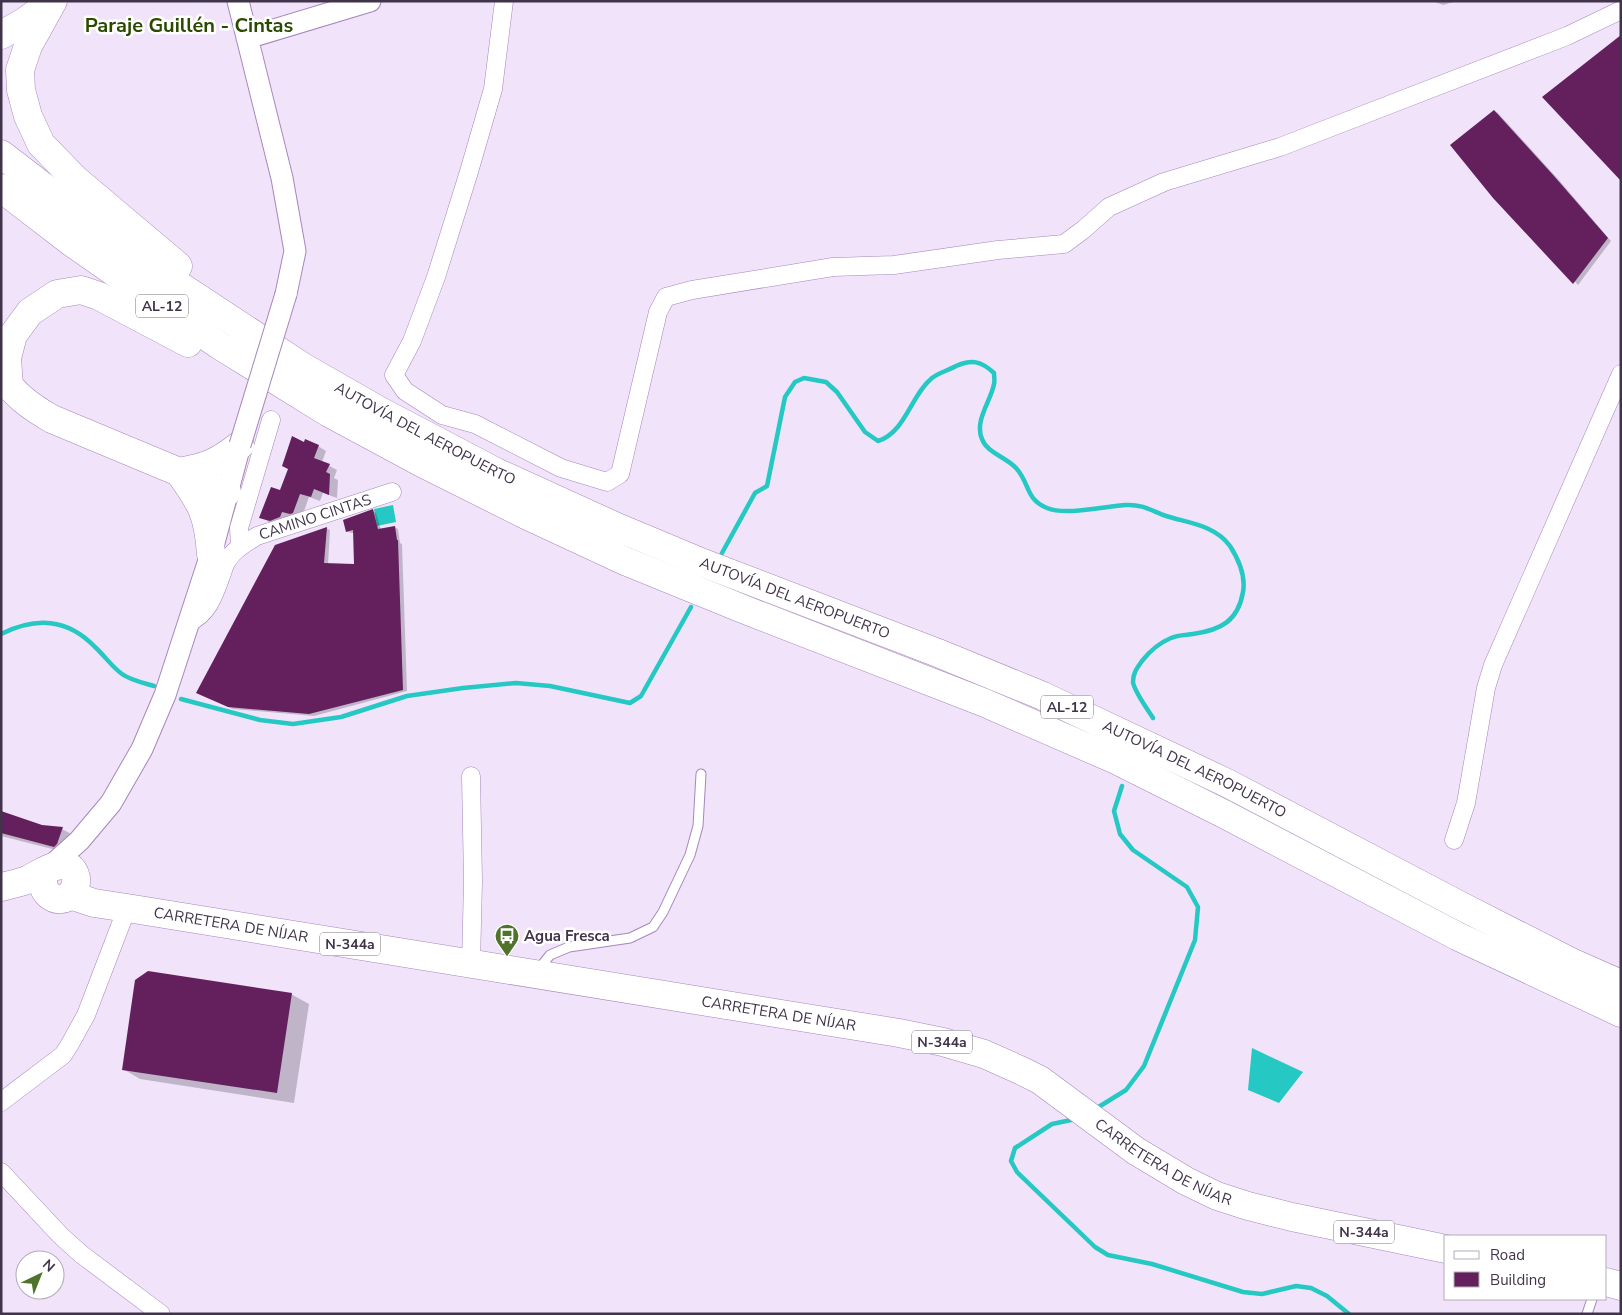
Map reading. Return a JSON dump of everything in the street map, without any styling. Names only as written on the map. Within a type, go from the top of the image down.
[{"type":"main road","points":[[1,35],[24,22],[53,1]]},
{"type":"main road","points":[[53,1],[28,46],[20,70],[21,90],[28,116],[41,144],[74,178],[114,213],[303,367]]},
{"type":"main road","name":"AUTOVÍA DEL AEROPUERTO","points":[[1,154],[127,251],[303,367],[378,410],[496,472],[698,561],[938,653],[1043,696],[1127,734],[1227,783],[1571,962],[1621,984]]},
{"type":"main road","name":"AUTOVÍA DEL AEROPUERTO","points":[[1,188],[71,242],[219,345],[329,413],[526,515],[625,561],[976,700],[1116,760],[1457,936],[1621,1013]]},
{"type":"main road","points":[[227,492],[52,419],[27,404],[5,380],[12,334],[30,312],[57,294],[81,290],[107,300],[227,364],[329,413]]},
{"type":"main road","points":[[179,472],[201,468],[222,460],[240,445]]},
{"type":"main road","points":[[179,472],[197,496],[206,516],[211,554]]},
{"type":"main road","points":[[1,887],[21,882],[57,878]]},
{"type":"main road","name":"CARRETERA DE NÍJAR","points":[[57,878],[94,903],[899,1033],[943,1042],[984,1054],[1040,1080],[1136,1151],[1186,1181],[1217,1196],[1292,1218],[1444,1249]]},
{"type":"main road","points":[[1607,1282],[1621,1286]]},
{"type":"street","points":[[57,878],[79,841],[111,803],[142,749],[165,695],[211,554],[240,445],[286,294],[295,251],[282,178],[238,1]]},
{"type":"street","points":[[247,38],[370,1]]},
{"type":"street","points":[[504,1],[492,89],[468,175],[436,277],[412,341],[394,375],[405,391],[442,415],[475,424],[561,468],[607,482],[620,474],[658,312],[666,297],[692,290],[833,267],[894,266],[998,250],[1064,244],[1109,207],[1164,182],[1280,147],[1567,36],[1621,10]]},
{"type":"street","points":[[1454,840],[1466,804],[1486,688],[1493,665],[1621,374]]},
{"type":"street","name":"CAMINO CINTAS","points":[[240,546],[240,528],[270,420]]},
{"type":"street","name":"CAMINO CINTAS","points":[[188,623],[206,610],[214,595],[226,562],[240,546],[257,536],[392,492]]},
{"type":"street","points":[[471,776],[473,881],[471,964]]},
{"type":"street","points":[[1,1102],[63,1055],[86,1015],[127,908]]},
{"type":"street","points":[[1,1172],[61,1236],[81,1254],[161,1314]]},
{"type":"lane","points":[[534,974],[550,956],[568,947],[630,938],[653,927],[663,912],[690,855],[698,826],[701,774]]},
{"type":"lane","points":[[1587,1314],[1592,1300]]},
{"type":"shaded area","points":[[393,505],[396,522],[377,526],[374,509]]},
{"type":"shaded area","points":[[1252,1048],[1303,1072],[1279,1103],[1248,1090]]},
{"type":"building","points":[[1621,35],[1621,181],[1542,97]]},
{"type":"building","points":[[1494,110],[1608,238],[1573,284],[1493,198],[1450,145]]},
{"type":"building","points":[[292,436],[304,442],[305,439],[319,445],[314,458],[330,464],[326,472],[330,474],[329,495],[314,489],[311,497],[300,494],[293,513],[282,512],[280,517],[270,521],[259,518],[271,487],[280,490],[288,469],[282,466]]},
{"type":"building","points":[[373,509],[378,529],[395,526],[398,540],[403,690],[309,714],[228,707],[196,693],[275,545],[327,527],[324,563],[354,564],[353,530],[346,532],[343,520]]},
{"type":"building","points":[[1,811],[42,825],[63,827],[57,844],[54,847],[1,833]]},
{"type":"building","points":[[148,971],[292,993],[277,1093],[122,1070],[135,980]]},
{"type":"waterway","points":[[722,553],[755,493],[767,486],[785,397],[795,382],[804,378],[826,382],[837,392],[865,432],[878,441],[887,437],[895,430],[918,394],[932,378],[967,362],[976,362],[994,373],[992,391],[980,425],[984,444],[1016,468],[1024,479],[1031,495],[1040,504],[1047,508],[1065,511],[1126,505],[1142,507],[1217,533],[1230,546],[1236,557],[1243,574],[1244,586],[1241,602],[1232,617],[1220,627],[1176,636],[1158,645],[1142,661],[1136,671],[1133,679],[1134,686],[1153,718]]},
{"type":"waterway","points":[[181,699],[260,720],[293,724],[341,717],[407,696],[516,683],[550,686],[630,703],[641,696],[691,607]]},
{"type":"waterway","points":[[1,634],[14,628],[39,623],[51,623],[62,626],[84,637],[125,676],[154,686]]},
{"type":"waterway","points":[[1097,1108],[1126,1090],[1144,1066],[1195,940],[1198,907],[1187,887],[1133,850],[1120,834],[1114,811],[1122,786]]},
{"type":"waterway","points":[[1076,1119],[1052,1124],[1015,1148],[1011,1161],[1017,1172],[1095,1247],[1108,1255],[1152,1264],[1243,1292],[1262,1294],[1296,1286],[1311,1288],[1327,1296],[1349,1314]]},
{"type":"place","name":"Agua Fresca","points":[[507,957]]},
{"type":"district","name":"Paraje Guillén - Cintas","points":[[189,25]]}]
